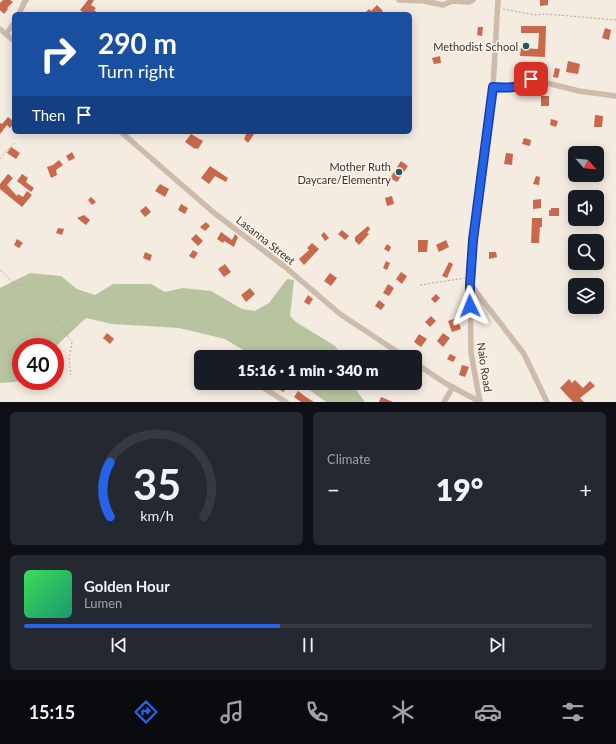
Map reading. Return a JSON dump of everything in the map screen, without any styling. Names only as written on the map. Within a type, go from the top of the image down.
[{"type":"street","points":[[20,12],[26,0]]},
{"type":"street","points":[[399,0],[424,1],[443,5],[452,1],[470,2],[473,0]]},
{"type":"street","name":"Naio Road","points":[[480,402],[471,353],[470,284],[473,240],[493,87],[498,0]]},
{"type":"street","points":[[6,34],[12,26]]},
{"type":"street","points":[[0,29],[12,39]]},
{"type":"street","points":[[493,87],[509,89],[520,86],[531,79],[579,91],[616,96]]},
{"type":"street","name":"Lasanna Street","points":[[123,134],[213,212],[285,267],[340,314],[394,350]]},
{"type":"street","points":[[470,284],[524,354],[547,402]]},
{"type":"street","points":[[422,367],[480,402]]},
{"type":"street","points":[[444,402],[453,387]]},
{"type":"street","points":[[467,395],[478,387]]},
{"type":"street","points":[[267,390],[286,402]]},
{"type":"path","points":[[498,9],[535,15],[546,14],[616,20]]},
{"type":"path","points":[[0,159],[14,143]]},
{"type":"path","points":[[0,270],[14,284],[22,284],[36,296],[72,342],[69,360],[70,375]]},
{"type":"path","points":[[420,285],[466,277],[470,284]]},
{"type":"green space","points":[[30,273],[61,276],[77,289],[95,295],[113,284],[151,284],[165,292],[183,288],[211,291],[242,309],[255,311],[269,303],[287,279],[294,280],[290,316],[296,322],[335,346],[338,350],[243,350],[225,339],[179,328],[112,324],[86,318],[64,339],[12,338],[12,382],[0,383],[0,288]]},
{"type":"green space","points":[[310,390],[356,390],[365,402],[326,402]]},
{"type":"building","points":[[3,0],[10,0],[13,2],[4,14],[0,10],[0,3]]},
{"type":"building","points":[[88,0],[94,0],[91,5],[96,8],[94,10],[96,12],[82,12],[80,10]]},
{"type":"building","points":[[540,0],[548,0],[548,5],[540,6]]},
{"type":"building","points":[[377,5],[383,11],[366,12],[369,9],[371,11]]},
{"type":"building","points":[[521,26],[546,26],[545,57],[520,56],[521,48],[538,49],[539,33],[521,33]]},
{"type":"building","points":[[478,27],[483,27],[482,36],[477,35]]},
{"type":"building","points":[[605,28],[611,30],[609,40],[602,38]]},
{"type":"building","points":[[440,56],[441,63],[434,64],[432,58]]},
{"type":"building","points":[[568,61],[580,64],[578,74],[566,72]]},
{"type":"building","points":[[555,68],[560,69],[558,78],[553,77]]},
{"type":"building","points":[[541,96],[549,96],[549,106],[541,106]]},
{"type":"building","points":[[595,115],[603,116],[602,127],[594,127]]},
{"type":"building","points":[[8,117],[12,120],[12,126],[10,128],[7,125],[0,134],[0,123],[2,124]]},
{"type":"building","points":[[551,119],[558,121],[556,127],[550,125]]},
{"type":"building","points":[[191,134],[203,141],[198,149],[195,149],[185,142]]},
{"type":"building","points":[[246,134],[254,134],[248,143],[244,139]]},
{"type":"building","points":[[524,138],[531,140],[530,146],[522,144]]},
{"type":"building","points":[[11,147],[20,153],[16,159],[7,153]]},
{"type":"building","points":[[72,152],[75,158],[69,161],[66,156]]},
{"type":"building","points":[[506,153],[513,154],[512,165],[504,164]]},
{"type":"building","points":[[59,160],[63,165],[56,170],[57,175],[51,178],[47,167],[53,165]]},
{"type":"building","name":"Mother Ruth Daycare/Elementry","points":[[401,161],[408,166],[397,182],[390,178]]},
{"type":"building","points":[[210,166],[228,178],[226,182],[215,176],[209,184],[201,178]]},
{"type":"building","points":[[8,174],[13,178],[7,185],[17,196],[18,194],[23,197],[27,191],[32,195],[22,207],[0,189],[0,184]]},
{"type":"building","points":[[22,174],[28,178],[26,182],[34,188],[31,192],[17,181]]},
{"type":"building","points":[[536,176],[540,177],[539,185],[533,184]]},
{"type":"building","points":[[160,184],[169,189],[165,197],[155,191]]},
{"type":"building","points":[[392,196],[394,204],[387,206],[385,198]]},
{"type":"building","points":[[91,197],[96,202],[92,205],[88,200]]},
{"type":"building","points":[[541,199],[541,208],[533,209],[533,200]]},
{"type":"building","points":[[181,204],[188,208],[185,214],[178,210]]},
{"type":"building","points":[[146,206],[151,212],[145,217],[140,211]]},
{"type":"building","points":[[551,208],[559,208],[559,216],[549,216],[549,210],[551,210]]},
{"type":"building","points":[[84,215],[90,220],[86,225],[77,218]]},
{"type":"building","points":[[532,218],[542,218],[539,243],[531,243]]},
{"type":"building","points":[[206,222],[210,226],[205,231],[200,227]]},
{"type":"building","points":[[368,226],[370,229],[367,233],[369,234],[359,245],[355,241],[355,237]]},
{"type":"building","points":[[58,228],[64,229],[62,235],[56,233]]},
{"type":"building","points":[[342,230],[349,236],[345,240],[338,234]]},
{"type":"building","points":[[221,232],[232,240],[235,234],[238,237],[234,247],[217,239]]},
{"type":"building","points":[[324,232],[329,238],[325,241],[321,235]]},
{"type":"building","points":[[196,234],[203,241],[198,246],[191,239]]},
{"type":"building","points":[[17,239],[23,243],[19,248],[14,245]]},
{"type":"building","points":[[418,240],[428,240],[427,252],[418,252]]},
{"type":"building","points":[[446,240],[449,247],[439,252],[436,245]]},
{"type":"building","points":[[312,243],[319,249],[304,265],[299,259],[309,250],[307,248]]},
{"type":"building","points":[[387,244],[391,247],[389,252],[384,249]]},
{"type":"building","points":[[193,250],[198,253],[194,259],[189,256]]},
{"type":"building","points":[[145,252],[152,255],[150,261],[143,258]]},
{"type":"building","points":[[489,252],[496,252],[497,257],[489,259]]},
{"type":"building","points":[[386,261],[390,263],[387,270],[383,268]]},
{"type":"building","points":[[449,262],[453,264],[447,278],[442,276]]},
{"type":"building","points":[[225,264],[231,272],[224,277],[218,269]]},
{"type":"building","points":[[401,272],[407,276],[402,284],[396,279]]},
{"type":"building","points":[[330,273],[337,278],[331,286],[324,281]]},
{"type":"building","points":[[388,284],[394,288],[389,296],[383,293]]},
{"type":"building","points":[[250,288],[255,294],[246,302],[241,295]]},
{"type":"building","points":[[436,294],[440,298],[435,303],[431,299]]},
{"type":"building","points":[[308,295],[313,299],[309,305],[304,302]]},
{"type":"building","points":[[379,300],[385,305],[381,310],[375,306]]},
{"type":"building","points":[[431,316],[436,321],[430,327],[425,322]]},
{"type":"building","points":[[457,318],[461,329],[452,332],[448,321]]},
{"type":"building","points":[[107,333],[114,339],[110,344],[103,338]]},
{"type":"building","points":[[443,333],[450,338],[443,347],[437,341]]},
{"type":"building","points":[[419,334],[427,339],[421,347],[414,342]]},
{"type":"building","points":[[450,354],[456,357],[453,362],[447,359]]},
{"type":"building","points":[[462,365],[469,367],[465,377],[459,375]]},
{"type":"building","points":[[569,379],[572,383],[575,380],[583,388],[590,381],[595,386],[580,398],[584,402],[573,402],[560,388]]},
{"type":"building","points":[[298,391],[314,402],[301,402],[294,397]]},
{"type":"building","points":[[381,397],[393,402],[379,402]]},
{"type":"place","name":"Methodist School","points":[[526,46]]},
{"type":"place","name":"Mother Ruth Daycare/Elementry","points":[[399,172]]},
{"type":"route","points":[[470,306],[473,240],[493,87],[509,89],[520,86],[531,79]]}]
